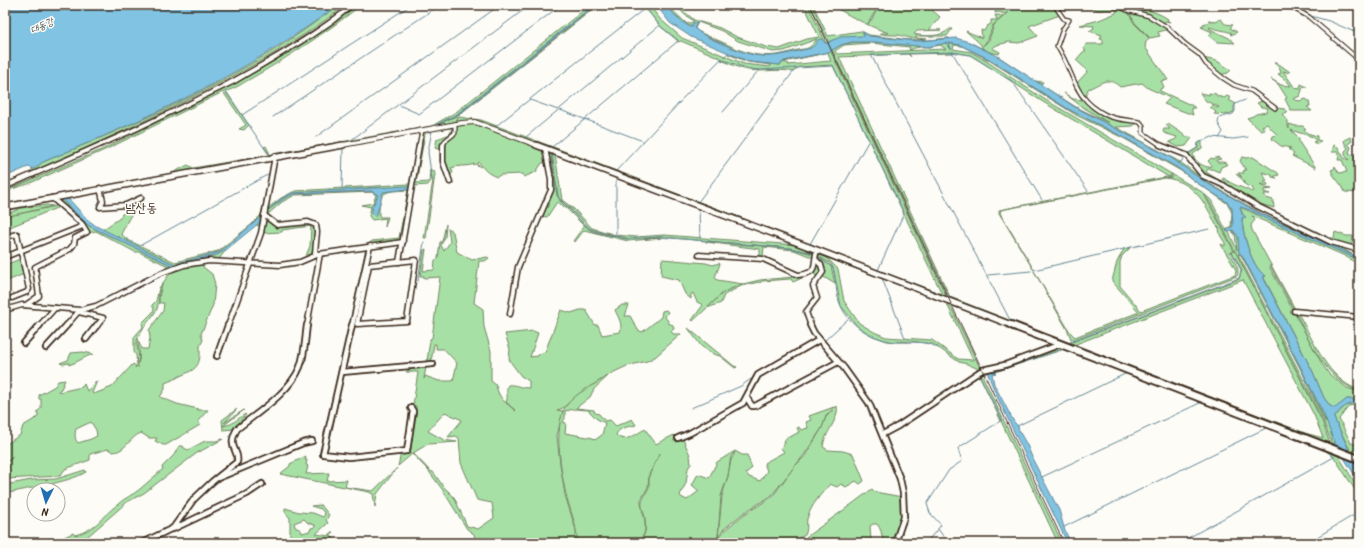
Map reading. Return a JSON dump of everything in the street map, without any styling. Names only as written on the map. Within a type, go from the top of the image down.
[{"type":"highway","points":[[5,187],[165,116],[239,78],[298,44],[352,5]]},
{"type":"main road","points":[[5,206],[455,124],[472,121],[479,122],[1359,459]]},
{"type":"street","points":[[1064,5],[1058,6],[1057,9],[1064,19],[1069,20],[1064,27],[1062,36],[1057,46],[1064,57],[1078,91],[1088,102],[1107,116],[1140,122],[1143,126],[1143,133],[1159,145],[1174,152],[1186,154],[1203,176],[1223,185],[1257,206],[1331,242],[1359,250]]},
{"type":"street","points":[[1117,5],[1124,10],[1149,16],[1164,25],[1200,55],[1206,64],[1223,78],[1234,85],[1252,92],[1275,108]]},
{"type":"street","points":[[1288,5],[1309,17],[1359,60]]},
{"type":"street","points":[[450,182],[444,166],[442,155],[445,142],[455,133],[455,124]]},
{"type":"street","points":[[399,262],[422,130]]},
{"type":"street","points":[[510,314],[518,267],[551,190],[551,179],[545,148]]},
{"type":"street","points":[[217,356],[261,233],[275,156]]},
{"type":"street","points":[[100,188],[103,201],[100,207],[126,205],[142,198]]},
{"type":"street","points":[[26,305],[39,296],[35,267],[73,247],[75,238],[86,232],[83,226],[52,198]]},
{"type":"street","points":[[264,215],[277,225],[308,222],[316,225],[317,239],[314,251],[315,253],[320,254]]},
{"type":"street","points":[[5,257],[83,226]]},
{"type":"street","points":[[5,237],[16,233],[29,289],[27,292],[12,298]]},
{"type":"street","points":[[46,348],[79,311],[96,306],[161,273],[184,265],[209,262],[249,265],[287,264],[306,260],[320,254],[403,242]]},
{"type":"street","points":[[370,246],[323,454],[349,457],[407,450],[413,411],[411,408]]},
{"type":"street","points":[[699,255],[732,258],[758,258],[771,262],[792,274],[798,275],[810,272],[814,268],[816,250]]},
{"type":"street","points":[[169,531],[178,522],[194,499],[213,480],[238,460],[231,444],[232,437],[236,429],[281,393],[291,382],[299,369],[303,357],[311,299],[320,254]]},
{"type":"street","points":[[416,260],[407,321],[357,324],[369,265],[399,262],[416,260]]},
{"type":"street","points":[[816,260],[821,265],[823,272],[814,283],[813,288],[817,298],[806,312],[806,315],[814,333],[819,340],[838,362],[869,403],[883,434],[900,479],[903,493],[903,523],[895,543]]},
{"type":"street","points":[[5,310],[26,305],[79,311],[103,318],[86,339]]},
{"type":"street","points":[[24,343],[55,308]]},
{"type":"street","points":[[1294,311],[1359,317]]},
{"type":"street","points":[[678,438],[690,433],[739,405],[747,398],[755,377],[758,374],[819,340]]},
{"type":"street","points":[[883,434],[898,426],[982,370],[1005,365],[1061,344]]},
{"type":"street","points":[[747,398],[752,406],[755,406],[838,362]]},
{"type":"street","points":[[342,372],[433,364]]},
{"type":"street","points":[[213,480],[303,443],[312,441]]},
{"type":"street","points":[[142,543],[247,494],[262,484]]},
{"type":"green space","points":[[338,5],[346,5],[286,46],[244,70],[161,113],[32,172],[32,169],[43,162],[158,112],[233,74],[270,53],[305,30]]},
{"type":"green space","points":[[357,5],[361,5],[322,34],[239,86],[225,91],[249,125],[244,130],[239,129],[246,125],[223,92],[107,149],[28,184],[5,191],[101,150],[234,84],[297,48]]},
{"type":"green space","points":[[590,5],[594,5],[456,115],[437,125],[456,116],[598,5],[460,114],[457,117],[456,122],[274,155],[272,154],[432,126],[456,112]]},
{"type":"green space","points":[[643,5],[649,5],[660,19],[682,38],[744,64],[770,67],[771,65],[748,62],[728,54],[750,62],[780,65],[784,62],[789,64],[788,65],[831,61],[828,54],[830,52],[785,62],[797,58],[825,53],[830,50],[947,298],[752,223],[942,294],[833,65],[799,67],[793,72],[776,70],[755,71],[746,69],[721,60],[725,60],[681,41],[677,42],[678,40],[660,26]]},
{"type":"green space","points":[[667,5],[688,24],[694,21],[685,15],[675,5],[677,5],[694,20],[720,28],[737,37],[766,47],[779,49],[807,39],[819,37],[804,5],[808,5],[826,43],[817,44],[812,48],[771,57],[757,56],[739,52],[705,35],[740,50],[765,56],[783,54],[807,48],[817,39],[784,51],[773,52],[738,41],[722,31],[698,22],[692,24],[692,27],[681,21]]},
{"type":"green space","points":[[810,5],[813,5],[828,36],[861,31],[869,35],[918,41],[869,36],[863,33],[864,36],[841,38],[830,41],[829,43]]},
{"type":"green space","points":[[837,5],[879,5],[867,24],[836,8],[838,7]]},
{"type":"green space","points":[[880,5],[938,5],[932,10],[940,17],[929,30],[941,30],[917,31],[914,34],[923,36],[916,36],[916,38],[927,39],[920,40],[880,33],[889,33],[867,25]]},
{"type":"green space","points":[[969,5],[988,5],[968,8]]},
{"type":"green space","points":[[989,5],[1144,6],[1145,7],[1141,7],[1141,9],[1146,11],[1143,8],[1153,11],[1168,19],[1167,20],[1170,22],[1165,21],[1164,23],[1170,29],[1158,32],[1160,36],[1150,38],[1135,23],[1129,12],[1125,10],[1128,12],[1134,23],[1149,38],[1145,47],[1168,80],[1161,81],[1164,87],[1160,89],[1160,91],[1193,106],[1195,108],[1191,108],[1193,115],[1164,104],[1170,98],[1148,88],[1142,83],[1120,87],[1115,83],[1108,81],[1088,89],[1086,94],[1081,95],[1076,84],[1088,71],[1076,60],[1083,52],[1086,51],[1084,49],[1086,44],[1103,44],[1103,40],[1100,39],[1102,35],[1089,31],[1093,29],[1094,26],[1080,25],[1099,20],[1116,13],[1117,9],[1098,10],[1086,6],[1085,8],[1079,6],[1071,9],[1058,9],[1060,15],[1029,26],[1038,36],[1019,43],[1009,42],[992,48],[1000,52],[999,54],[989,52],[981,47],[982,46],[966,31],[982,38],[981,30],[984,31],[987,26],[991,24],[991,20],[997,20],[995,15],[1003,17],[1008,12],[1005,14],[998,12],[995,13],[996,8]],"holes":[[[1000,19],[994,25],[989,40],[983,46],[988,39],[993,25]]]},
{"type":"green space","points":[[1221,19],[1225,24],[1233,25],[1230,28],[1237,32],[1231,35],[1230,34],[1232,33],[1229,32],[1209,27],[1210,29],[1229,38],[1235,43],[1217,42],[1209,36],[1212,32],[1201,27],[1204,26],[1203,24],[1210,22],[1208,20],[1215,21]]},
{"type":"green space","points":[[952,29],[947,36],[933,36],[942,34]]},
{"type":"green space","points":[[949,38],[928,41],[918,41]]},
{"type":"green space","points":[[854,42],[879,42],[925,47],[913,48],[910,50],[910,47],[870,43],[844,45],[835,51],[837,54],[946,49],[940,45],[930,46],[946,43],[951,49],[949,43],[964,46],[989,59],[1068,109],[1123,137],[1178,168],[1188,176],[1125,139],[1076,115],[987,59],[962,46],[954,45],[953,49],[971,52],[980,57],[1044,99],[1171,174],[1171,177],[1043,102],[970,55],[952,52],[953,53],[909,54],[911,57],[908,54],[839,57],[950,297],[1065,342],[950,299],[832,50],[841,45]]},
{"type":"green space","points":[[999,57],[1035,81],[1043,82],[1041,85],[1040,83],[1035,82]]},
{"type":"green space","points":[[1203,58],[1217,61],[1231,70],[1228,73],[1219,75],[1206,64]]},
{"type":"green space","points":[[1276,62],[1290,72],[1283,71],[1295,88],[1300,89],[1301,84],[1307,87],[1303,87],[1300,96],[1293,99],[1299,101],[1306,99],[1310,102],[1310,106],[1307,107],[1312,111],[1291,111],[1285,99],[1287,98],[1278,84],[1271,79],[1281,85],[1291,86],[1278,74],[1281,73],[1279,67],[1274,63]]},
{"type":"green space","points":[[1073,78],[1077,90],[1083,99],[1090,105],[1107,114],[1138,122],[1133,126],[1116,127],[1180,162],[1210,184],[1262,214],[1345,250],[1359,258],[1261,214],[1205,182],[1170,157],[1075,107],[1041,85],[1076,107],[1109,123],[1081,106],[1064,93],[1073,99],[1082,100],[1075,89]]},
{"type":"green space","points":[[1200,93],[1209,95],[1209,93],[1216,94],[1217,96],[1224,98],[1227,96],[1231,98],[1229,100],[1236,104],[1234,106],[1234,112],[1225,115],[1214,114],[1216,112],[1210,107],[1212,105],[1217,108],[1219,107],[1206,101]]},
{"type":"green space","points":[[1263,101],[1275,108],[1285,109],[1288,112],[1282,114],[1288,121],[1289,129],[1289,124],[1303,126],[1306,129],[1303,129],[1307,133],[1317,136],[1317,140],[1321,141],[1317,144],[1313,142],[1316,141],[1313,137],[1291,130],[1299,138],[1299,142],[1316,168],[1292,156],[1294,154],[1288,149],[1291,148],[1281,146],[1272,139],[1273,136],[1277,135],[1267,124],[1262,126],[1265,130],[1261,131],[1247,118],[1266,112],[1268,108],[1261,107],[1257,103]]},
{"type":"green space","points":[[458,117],[481,120],[750,221],[481,122],[473,120],[457,122]]},
{"type":"green space","points":[[474,123],[542,149],[547,162],[542,163],[536,172],[524,177],[522,174],[500,175],[497,177],[491,175],[479,162],[477,163],[481,167],[475,164],[454,167],[451,168],[453,172],[451,175],[448,175],[444,161],[444,146],[455,135],[456,125]]},
{"type":"green space","points":[[1168,124],[1186,137],[1192,138],[1186,146],[1178,147],[1169,142],[1177,137],[1164,133],[1164,129],[1170,129],[1166,125]]},
{"type":"green space","points":[[453,127],[452,134],[445,141],[442,164],[440,161],[440,150],[435,148],[437,139],[450,134],[452,128],[436,130]]},
{"type":"green space","points":[[420,132],[411,187],[370,188],[307,193],[371,192],[295,195],[282,202],[267,215],[265,213],[267,208],[281,198],[295,191],[409,184],[419,135],[418,133]]},
{"type":"green space","points":[[424,132],[427,132],[425,134],[416,183],[429,182],[430,169],[432,178],[431,170],[434,171],[435,174],[426,238],[424,238],[433,180],[432,179],[428,185],[414,186],[423,134]]},
{"type":"green space","points":[[1350,137],[1352,141],[1348,144],[1351,147],[1349,153],[1355,156],[1355,159],[1359,164],[1359,193],[1345,192],[1331,170],[1334,169],[1335,166],[1339,173],[1347,172],[1342,160],[1338,160],[1338,152],[1332,152],[1334,145],[1338,147],[1344,158],[1349,160],[1345,155],[1345,151],[1348,148],[1344,140]]},
{"type":"green space","points":[[1202,140],[1202,148],[1193,154],[1196,161],[1207,167],[1212,166],[1208,161],[1211,158],[1214,159],[1217,157],[1221,159],[1216,160],[1217,162],[1228,164],[1221,167],[1219,172],[1208,169],[1206,172],[1225,184],[1227,183],[1222,179],[1224,178],[1252,192],[1254,191],[1251,186],[1249,187],[1243,183],[1245,182],[1236,174],[1242,177],[1238,173],[1244,173],[1243,171],[1246,170],[1240,161],[1242,157],[1253,157],[1278,173],[1279,175],[1274,177],[1277,178],[1272,177],[1272,175],[1262,172],[1267,181],[1263,182],[1268,184],[1267,186],[1260,184],[1264,186],[1264,188],[1272,189],[1264,190],[1264,192],[1270,194],[1264,194],[1266,198],[1273,200],[1274,208],[1260,204],[1265,208],[1207,177],[1187,155],[1198,148],[1199,143]]},
{"type":"green space","points":[[266,146],[271,156],[170,174],[188,165],[193,168],[270,155],[264,147]]},
{"type":"green space","points":[[551,152],[554,178],[558,195],[552,152],[584,164],[555,154],[562,200],[574,209],[592,228],[616,235],[636,237],[664,235],[796,245],[610,173],[809,248],[813,253],[789,248],[660,237],[644,239],[661,238],[628,241],[584,230],[575,242],[573,241],[584,226],[567,209],[557,202],[547,217],[541,216],[548,199],[552,180],[548,154]],"holes":[[[558,196],[561,201],[574,211],[590,229],[629,239],[594,232],[583,224],[572,211],[561,203]]]},
{"type":"green space","points":[[273,158],[261,226],[256,225],[262,216],[244,234],[222,249],[211,255],[187,263],[174,264],[102,230],[120,218],[122,214],[142,203],[141,208],[131,215],[121,234],[128,240],[175,262],[218,251],[251,225],[261,215]]},
{"type":"green space","points":[[1172,174],[1202,192],[1211,200],[1226,230],[1231,226],[1232,213],[1228,204],[1208,190],[1227,202],[1232,208],[1233,226],[1226,231],[1229,232],[1237,250],[1235,234],[1231,231],[1232,230],[1238,237],[1239,251],[1257,281],[1300,366],[1324,415],[1336,446],[1332,444],[1323,421],[1210,203],[1204,194],[1234,251],[1230,253],[1238,270],[1237,276],[1075,339],[1071,339],[1034,271],[1070,332],[1075,337],[1139,312],[1112,281],[1117,262],[1124,249],[1131,247],[1122,256],[1120,262],[1120,286],[1141,311],[1235,275],[1236,270],[1221,244],[1225,246],[1225,243],[1220,235],[1219,228],[1207,208],[1191,188],[1183,183],[1165,178],[1001,210],[1000,213],[1034,270],[999,213],[999,210],[1166,177],[1172,178]],"holes":[[[1238,254],[1241,255],[1303,374],[1326,423]]]},
{"type":"green space","points":[[411,188],[401,239],[398,242],[324,252],[369,244],[372,241],[399,238],[408,190],[386,193],[381,200],[383,192]]},
{"type":"green space","points":[[98,190],[100,193],[96,192],[86,192]]},
{"type":"green space","points":[[372,192],[378,195],[372,210],[377,212],[379,206],[380,217],[388,217],[385,227],[386,218],[372,220],[369,216],[371,207],[361,205],[373,203],[376,195]]},
{"type":"green space","points":[[72,195],[61,199],[89,226],[171,265],[206,258],[226,250],[219,259],[248,262],[199,262],[164,271],[168,266],[139,252],[135,252],[96,231],[89,233],[81,219],[58,201],[61,197]]},
{"type":"green space","points":[[47,205],[53,206],[5,217],[5,215],[21,208]]},
{"type":"green space","points":[[56,206],[59,207],[5,229],[5,217]]},
{"type":"green space","points":[[1240,207],[1359,260],[1359,265],[1345,256],[1252,216],[1255,220],[1251,225],[1252,230],[1295,309],[1294,310],[1270,265],[1270,268],[1322,364],[1329,374],[1347,388],[1359,392],[1359,400],[1347,399],[1335,409],[1330,406],[1324,398],[1313,372],[1263,276],[1266,276],[1261,272],[1253,260],[1245,235],[1242,222],[1243,215]]},
{"type":"green space","points":[[266,218],[275,225],[307,223],[315,226],[314,254],[305,258],[310,246],[311,226],[282,230],[282,232],[262,233]]},
{"type":"green space","points":[[446,224],[445,237],[441,245],[444,251],[450,242],[448,228],[453,232],[457,252],[472,260],[487,257],[489,258],[485,261],[479,261],[474,303],[483,309],[484,327],[491,351],[491,381],[496,385],[498,393],[503,400],[516,411],[506,402],[508,385],[529,388],[529,381],[521,376],[509,359],[510,349],[505,334],[533,331],[538,333],[530,357],[538,356],[539,354],[545,352],[561,310],[571,313],[586,310],[595,325],[598,325],[602,335],[620,332],[621,323],[615,310],[622,305],[629,305],[625,316],[630,316],[638,330],[642,332],[645,330],[661,317],[662,311],[666,310],[668,312],[665,317],[668,323],[673,325],[674,329],[671,331],[673,334],[681,334],[655,357],[647,361],[627,366],[612,373],[580,393],[563,408],[557,410],[563,411],[557,436],[565,495],[576,530],[576,543],[476,543],[474,534],[467,529],[442,489],[427,469],[412,454],[398,466],[401,453],[411,449],[416,406],[413,405],[418,372],[406,372],[410,369],[426,367],[424,379],[425,376],[439,381],[453,381],[457,363],[444,349],[436,349],[436,344],[434,344],[431,362],[427,362],[430,339],[432,338],[440,277],[424,278],[424,276],[420,276],[424,250],[426,249],[423,271],[434,270],[435,260],[438,259],[440,242],[442,242]],"holes":[[[445,412],[462,420],[448,437],[456,436],[459,438],[461,463],[477,500],[492,503],[494,518],[478,529],[467,526],[454,497],[443,486],[433,472],[430,471],[413,453],[428,444],[457,442],[444,440],[428,431]]]},
{"type":"green space","points":[[1335,232],[1346,236],[1353,236],[1352,245],[1334,243],[1324,238],[1334,238]]},
{"type":"green space","points":[[706,242],[790,248],[813,254],[814,258],[794,250],[764,247],[763,257],[760,257],[760,249]]},
{"type":"green space","points":[[366,248],[367,252],[341,370],[339,371]]},
{"type":"green space","points":[[1235,251],[1322,421],[1330,444],[1067,344],[1239,279],[1242,270],[1232,252]],"holes":[[[1243,280],[1314,415],[1323,438],[1305,433],[1077,346],[1076,344]]]},
{"type":"green space","points":[[821,253],[948,301],[981,370],[959,362],[933,344],[911,341],[887,341],[873,336],[858,327],[841,306],[831,264],[817,255]],"holes":[[[827,258],[946,302],[973,360],[958,359],[932,340],[886,337],[859,323],[844,301],[838,269]]]},
{"type":"green space","points":[[21,254],[24,274],[5,282],[5,265],[20,259],[19,255]]},
{"type":"green space","points":[[816,256],[831,266],[835,284],[822,276],[824,273]]},
{"type":"green space","points":[[662,259],[713,265],[719,263],[720,264],[715,277],[717,280],[743,284],[724,292],[693,321],[692,320],[703,305],[697,302],[693,293],[691,294],[691,299],[685,294],[679,280],[661,276]]},
{"type":"green space","points":[[203,262],[203,267],[212,274],[215,284],[213,305],[201,334],[203,340],[200,346],[199,362],[194,369],[165,383],[165,389],[160,397],[198,410],[208,410],[198,421],[200,425],[166,445],[155,441],[157,438],[149,438],[141,433],[117,451],[113,452],[108,449],[90,454],[90,460],[65,469],[60,476],[5,479],[5,464],[13,457],[5,463],[5,445],[20,435],[23,426],[38,417],[37,412],[41,408],[41,399],[39,399],[39,395],[55,386],[58,381],[65,380],[61,389],[58,391],[59,392],[82,387],[84,384],[87,391],[97,381],[92,393],[94,394],[112,387],[133,364],[136,366],[135,368],[137,366],[139,367],[137,365],[136,355],[134,352],[134,337],[143,327],[142,323],[153,312],[154,309],[152,305],[156,301],[159,288],[171,272],[169,271],[175,269],[176,271],[176,269]],"holes":[[[162,285],[159,303],[164,303],[163,311],[149,330],[150,338],[148,349],[142,349],[138,341],[140,356],[137,365],[137,341],[142,330],[157,309],[160,291]],[[91,422],[96,430],[97,436],[78,443],[76,440],[76,429]]]},
{"type":"green space","points":[[818,263],[822,271],[817,277],[813,273],[793,282],[791,279],[762,281],[760,283],[741,286],[724,295],[721,303],[707,308],[724,292],[743,284],[760,280],[794,277],[814,271]]},
{"type":"green space","points":[[1295,312],[1302,313],[1299,315],[1330,369],[1338,378],[1359,390],[1359,392],[1347,386],[1327,369],[1313,347]]},
{"type":"green space","points":[[688,328],[737,367],[735,368],[720,356],[713,354],[701,346]]},
{"type":"green space","points":[[1061,347],[1336,452],[1359,489],[1359,496],[1334,457],[1325,450],[1064,349],[995,372],[988,371],[1006,367]]},
{"type":"green space","points":[[83,352],[93,354],[69,365],[69,363],[60,363],[68,360],[71,353]]},
{"type":"green space","points":[[981,373],[1062,543],[1058,543],[979,374]]},
{"type":"green space","points":[[608,376],[594,389],[590,397],[576,408],[594,410],[595,413],[599,414],[605,421],[610,420],[616,426],[632,419],[636,425],[619,430],[616,435],[619,438],[623,439],[630,437],[645,429],[656,444],[674,435],[676,438],[673,441],[682,437],[690,455],[691,464],[688,468],[686,483],[680,495],[687,500],[699,491],[692,485],[698,474],[709,478],[717,462],[735,451],[742,455],[747,455],[752,468],[746,473],[749,477],[760,481],[767,471],[764,463],[784,452],[781,448],[788,436],[790,437],[799,432],[797,428],[799,427],[801,430],[808,428],[806,422],[811,420],[809,416],[834,407],[826,416],[822,428],[804,455],[771,496],[742,514],[724,529],[718,537],[709,543],[639,543],[644,534],[638,543],[577,543],[576,528],[566,493],[561,467],[559,439],[562,415],[566,406],[580,393]],"holes":[[[575,409],[588,410],[597,419],[605,423],[602,435],[595,440],[593,438],[565,433],[566,423],[563,422],[565,418],[565,411]],[[735,452],[731,460],[728,476],[731,456]],[[649,475],[649,487],[642,501],[642,507],[641,500],[648,487]],[[728,476],[722,496],[718,537],[721,496]]]},
{"type":"green space","points":[[1353,402],[1359,404],[1349,406],[1339,419],[1351,443],[1359,445],[1359,456],[1351,452],[1334,418],[1345,406]]},
{"type":"green space","points":[[837,406],[836,416],[823,447],[828,450],[843,451],[853,454],[864,481],[860,484],[856,481],[846,487],[841,484],[837,487],[830,484],[811,509],[807,519],[807,529],[805,535],[793,541],[794,543],[711,543],[743,515],[772,497],[794,467],[805,456],[822,428],[826,417]]},
{"type":"green space","points":[[237,409],[224,423],[244,410],[223,426],[231,424],[245,414],[246,415],[233,429],[223,430],[222,420]]},
{"type":"green space","points":[[223,439],[197,453],[144,493],[127,502],[87,537],[63,543],[51,543],[73,533],[75,535],[82,533],[98,523],[111,510],[163,469],[162,467],[174,455],[179,446],[183,446],[188,450],[205,441],[216,441]]},
{"type":"green space","points":[[306,456],[306,465],[308,466],[306,474],[329,473],[327,481],[347,480],[345,487],[373,491],[397,468],[377,494],[375,507],[373,494],[369,492],[280,474],[290,466],[290,464]]},
{"type":"green space","points":[[85,470],[86,472],[58,482],[26,482],[26,490],[5,494],[5,485],[31,480],[56,479]]},
{"type":"green space","points":[[872,489],[875,492],[902,497],[900,520],[892,543],[861,543],[858,541],[853,543],[811,543],[806,537],[847,507]],"holes":[[[877,524],[881,532],[883,541],[871,541],[870,526]]]},
{"type":"green space","points":[[321,505],[329,515],[326,520],[328,523],[316,534],[329,536],[331,532],[333,532],[330,536],[341,543],[290,543],[290,518],[285,512],[285,508],[299,512],[313,513],[323,517],[325,514],[321,509],[311,506]],"holes":[[[304,519],[308,523],[315,525],[315,527],[311,528],[310,531],[302,533],[301,530],[295,527],[294,523]]]},
{"type":"water","name":"대동강","points":[[5,5],[338,5],[316,21],[250,63],[163,109],[43,162],[34,169],[28,167],[5,177]]},
{"type":"water","points":[[594,5],[596,5],[460,113],[456,115]]},
{"type":"water","points":[[656,5],[667,5],[677,18],[690,27],[692,27],[693,23],[698,22],[694,28],[712,39],[743,52],[759,56],[777,56],[787,54],[810,48],[819,39],[822,39],[825,43],[829,43],[830,41],[841,37],[864,36],[863,32],[869,36],[917,41],[956,38],[969,42],[999,57],[1075,107],[1170,157],[1205,182],[1261,214],[1359,258],[1359,260],[1264,218],[1250,210],[1240,207],[1242,214],[1246,217],[1242,218],[1242,225],[1252,259],[1256,266],[1266,276],[1263,277],[1313,372],[1324,398],[1330,406],[1335,408],[1347,399],[1359,400],[1359,403],[1345,407],[1334,418],[1359,471],[1359,482],[1334,442],[1324,415],[1300,366],[1242,255],[1239,253],[1238,237],[1233,230],[1229,232],[1226,231],[1233,226],[1232,208],[1227,202],[1197,183],[1178,168],[1123,137],[1068,109],[989,59],[960,45],[949,43],[951,49],[946,43],[928,47],[874,42],[852,42],[841,45],[829,52],[784,61],[780,65],[750,62],[691,37],[670,23]]},
{"type":"water","points":[[410,187],[408,189],[383,192],[375,216],[371,213],[373,209],[371,206],[374,204],[378,195],[371,191],[294,194],[285,198],[267,211],[281,199],[292,193]]},
{"type":"water","points":[[67,197],[87,219],[96,226],[174,264],[220,252],[262,216],[259,223],[226,250],[217,255],[173,266],[89,226],[61,199]]},
{"type":"water","points":[[987,372],[996,373],[992,374],[994,384],[1014,422],[1018,426],[1034,462],[1059,510],[1065,531],[1071,543],[1068,543],[1064,536],[996,394]]},
{"type":"waterway","points":[[379,8],[384,5]]},
{"type":"waterway","points":[[242,115],[411,5]]},
{"type":"waterway","points":[[273,117],[440,5]]},
{"type":"waterway","points":[[316,137],[500,5]]},
{"type":"waterway","points":[[350,141],[530,5]]},
{"type":"waterway","points":[[399,105],[419,114],[561,5]]},
{"type":"waterway","points":[[585,119],[678,41],[660,26],[643,5]]},
{"type":"waterway","points":[[496,126],[644,9]]},
{"type":"waterway","points":[[1311,16],[1329,21],[1359,34]]},
{"type":"waterway","points":[[526,137],[659,26]]},
{"type":"waterway","points":[[1353,31],[1359,29]]},
{"type":"waterway","points":[[952,52],[970,55],[1012,81],[1088,191]]},
{"type":"waterway","points":[[952,52],[1042,200]]},
{"type":"waterway","points":[[952,52],[871,55],[1010,320],[1063,341]]},
{"type":"waterway","points":[[725,56],[728,53]]},
{"type":"waterway","points":[[682,99],[721,59],[746,68],[759,70]]},
{"type":"waterway","points":[[796,68],[833,66],[869,140]]},
{"type":"waterway","points":[[756,123],[796,68]]},
{"type":"waterway","points":[[759,70],[796,68]]},
{"type":"waterway","points":[[723,112],[759,70]]},
{"type":"waterway","points":[[226,91],[242,115]]},
{"type":"waterway","points":[[530,100],[558,110]]},
{"type":"waterway","points":[[1219,138],[1223,132],[1218,123],[1219,118],[1233,114],[1235,111],[1235,104],[1245,100]]},
{"type":"waterway","points":[[616,171],[681,101]]},
{"type":"waterway","points":[[560,110],[585,119]]},
{"type":"waterway","points":[[242,115],[269,155]]},
{"type":"waterway","points":[[552,147],[585,119]]},
{"type":"waterway","points":[[585,119],[643,141]]},
{"type":"waterway","points":[[698,202],[755,125]]},
{"type":"waterway","points":[[432,130],[428,152],[432,180]]},
{"type":"waterway","points":[[1187,154],[1197,148],[1198,143],[1212,137],[1219,138]]},
{"type":"waterway","points":[[1219,138],[1233,139],[1248,137]]},
{"type":"waterway","points":[[810,244],[869,140]]},
{"type":"waterway","points":[[869,140],[904,213],[878,270]]},
{"type":"waterway","points":[[342,188],[343,147]]},
{"type":"waterway","points":[[551,152],[557,196],[586,226],[594,231],[627,239],[660,237],[789,248],[813,253]]},
{"type":"waterway","points":[[1178,163],[1182,161],[1185,155]]},
{"type":"waterway","points":[[141,245],[269,174],[272,160]]},
{"type":"waterway","points":[[616,177],[616,235]]},
{"type":"waterway","points":[[699,208],[700,238]]},
{"type":"waterway","points":[[1258,212],[1286,225]]},
{"type":"waterway","points":[[1034,270],[1209,229]]},
{"type":"waterway","points":[[418,281],[424,242]]},
{"type":"waterway","points":[[1068,343],[1239,278],[1241,270],[1232,253]]},
{"type":"waterway","points":[[818,256],[833,268],[839,301],[848,318]]},
{"type":"waterway","points":[[988,275],[1031,271]]},
{"type":"waterway","points":[[882,278],[905,338]]},
{"type":"waterway","points":[[823,342],[848,318]]},
{"type":"waterway","points":[[848,318],[855,325],[881,339],[899,342],[919,342],[933,345],[938,348]]},
{"type":"waterway","points":[[995,372],[1064,349],[1071,352]]},
{"type":"waterway","points":[[1017,426],[1127,373]]},
{"type":"waterway","points":[[926,543],[941,525],[930,513],[927,504],[949,470],[962,461],[958,448],[1002,420],[979,375]]},
{"type":"waterway","points":[[1137,377],[1202,402]]},
{"type":"waterway","points":[[691,408],[741,386],[751,379]]},
{"type":"waterway","points":[[1042,477],[1202,402]]},
{"type":"waterway","points":[[1179,543],[1334,457],[1325,450],[1202,402]]},
{"type":"waterway","points":[[1064,527],[1266,428]]},
{"type":"waterway","points":[[1307,543],[1359,512]]},
{"type":"waterway","points":[[938,529],[948,543]]},
{"type":"railway","points":[[810,5],[1064,543]]},
{"type":"district","name":"남산동","points":[[141,208]]}]
